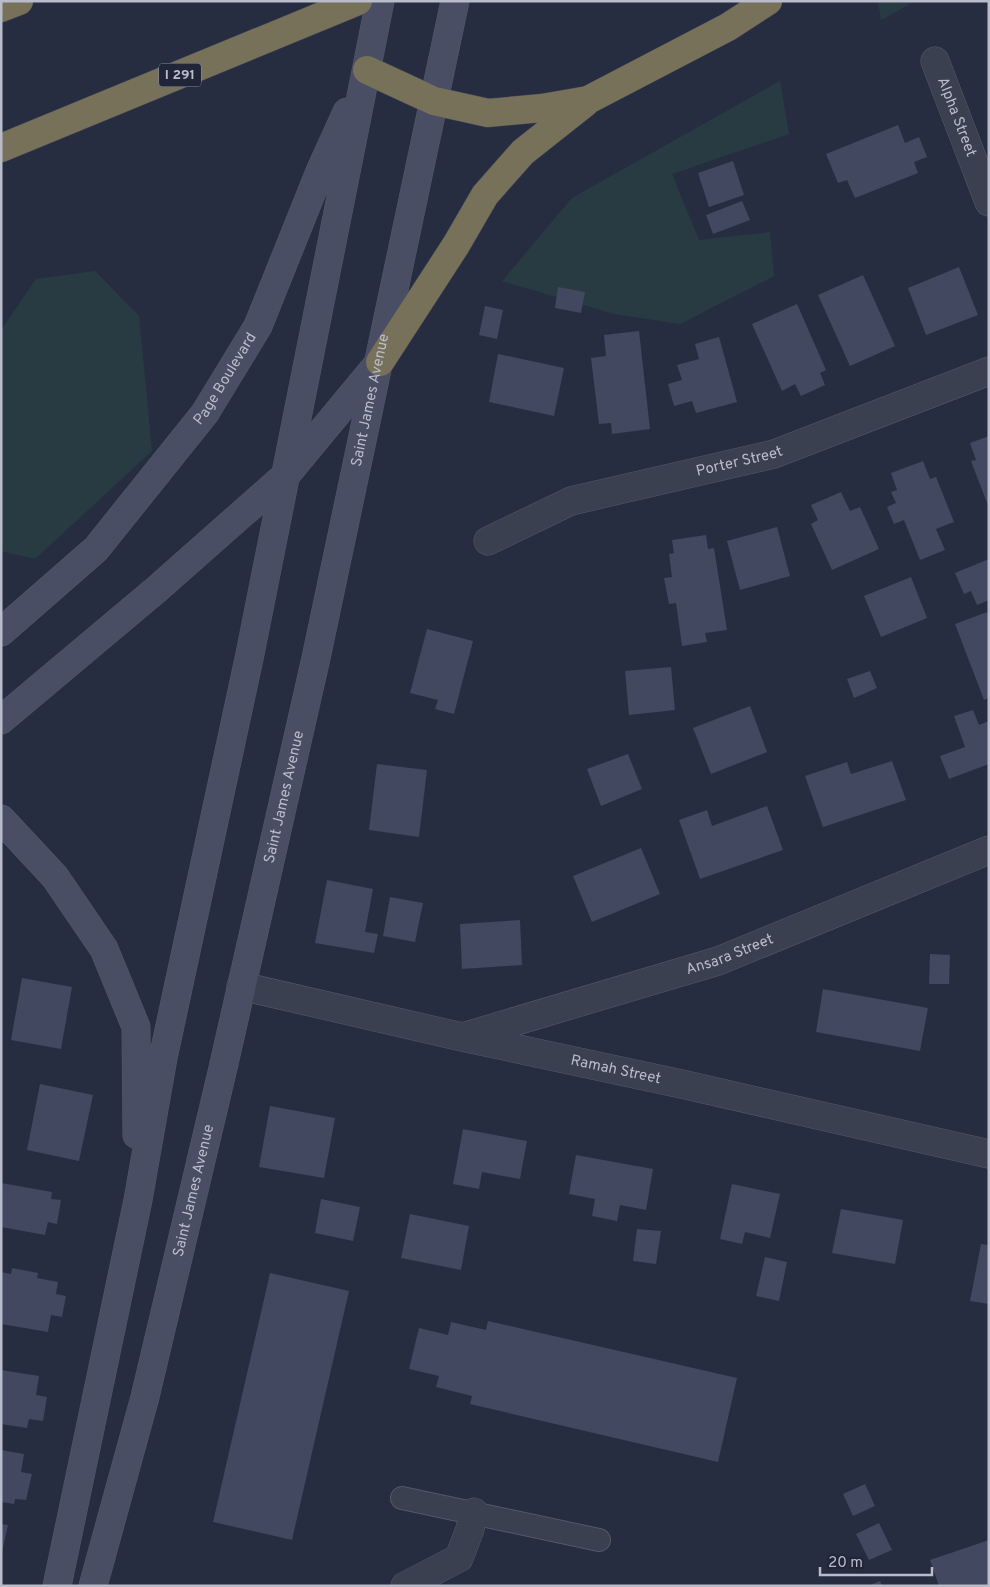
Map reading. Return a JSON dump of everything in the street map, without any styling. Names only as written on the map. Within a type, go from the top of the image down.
[{"type":"highway","points":[[1,8],[19,1]]},
{"type":"highway","name":"I 291","points":[[1,148],[358,1]]},
{"type":"highway","points":[[380,362],[456,245],[485,195],[523,152],[588,100],[728,27],[768,1]]},
{"type":"highway","points":[[367,70],[434,101],[488,113],[542,108],[588,100]]},
{"type":"main road","points":[[57,1586],[138,1200],[163,1058],[252,644],[380,1]]},
{"type":"main road","name":"Saint James Avenue","points":[[93,1586],[146,1397],[314,668],[380,362],[454,1]]},
{"type":"main road","name":"Page Boulevard","points":[[1,632],[96,549],[204,413],[258,326],[321,169],[367,70]]},
{"type":"main road","points":[[1,720],[157,589],[286,475],[380,362]]},
{"type":"main road","points":[[1,819],[55,877],[104,949],[136,1027],[138,1200]]},
{"type":"street","name":"Alpha Street","points":[[935,61],[989,202]]},
{"type":"street","name":"Porter Street","points":[[488,541],[571,501],[774,454],[989,371]]},
{"type":"street","name":"Ansara Street","points":[[462,1037],[718,961],[989,850]]},
{"type":"street","name":"Ramah Street","points":[[241,986],[989,1154]]},
{"type":"street","points":[[405,1586],[459,1558],[474,1512]]},
{"type":"lane","points":[[402,1498],[599,1540]]},
{"type":"shaded area","points":[[878,1],[915,1],[881,20]]},
{"type":"shaded area","points":[[780,81],[789,134],[672,174],[699,240],[770,232],[774,276],[680,324],[614,314],[502,281],[572,198]]},
{"type":"shaded area","points":[[95,271],[139,316],[152,451],[35,559],[1,551],[1,330],[36,279]]},
{"type":"building","points":[[898,125],[905,143],[919,137],[927,157],[914,162],[918,173],[855,198],[847,180],[838,183],[826,154]]},
{"type":"building","points":[[733,161],[744,195],[709,207],[698,173]]},
{"type":"building","points":[[742,201],[750,220],[713,234],[706,215]]},
{"type":"building","points":[[959,267],[978,315],[926,335],[908,288]]},
{"type":"building","points":[[863,275],[895,346],[850,366],[818,295]]},
{"type":"building","points":[[558,287],[585,292],[581,313],[555,308]]},
{"type":"building","points":[[797,304],[826,370],[820,373],[825,385],[801,396],[795,384],[782,391],[752,324]]},
{"type":"building","points":[[485,306],[503,310],[497,339],[479,335]]},
{"type":"building","points":[[639,331],[650,429],[612,434],[611,423],[599,424],[591,358],[606,356],[604,335]]},
{"type":"building","points":[[719,337],[737,402],[696,413],[692,401],[674,406],[668,384],[682,380],[677,365],[699,359],[695,344]]},
{"type":"building","points":[[498,354],[564,368],[554,416],[489,402]]},
{"type":"building","points":[[989,436],[989,508],[971,461],[976,460],[970,443]]},
{"type":"building","points":[[923,461],[930,479],[936,477],[954,522],[936,529],[945,550],[920,560],[904,520],[894,524],[887,507],[896,503],[891,492],[897,490],[891,473]]},
{"type":"building","points":[[841,492],[850,511],[860,507],[879,549],[832,570],[811,524],[818,520],[811,505]]},
{"type":"building","points":[[777,527],[790,576],[740,590],[727,541]]},
{"type":"building","points":[[706,535],[708,549],[714,548],[727,630],[705,633],[707,642],[682,646],[676,603],[669,604],[664,578],[672,577],[669,554],[674,553],[672,540]]},
{"type":"building","points":[[989,559],[989,600],[977,605],[971,591],[964,594],[955,573]]},
{"type":"building","points":[[911,577],[927,618],[881,637],[864,596]]},
{"type":"building","points":[[987,612],[989,616],[989,698],[984,700],[955,624]]},
{"type":"building","points":[[427,629],[473,641],[454,714],[435,709],[438,700],[410,693]]},
{"type":"building","points":[[671,667],[675,710],[629,715],[625,671]]},
{"type":"building","points":[[870,671],[877,688],[854,698],[847,679]]},
{"type":"building","points":[[750,706],[767,752],[711,774],[693,728]]},
{"type":"building","points":[[973,710],[979,725],[989,721],[989,764],[949,779],[940,756],[965,747],[954,716]]},
{"type":"building","points":[[628,754],[642,789],[601,806],[587,769]]},
{"type":"building","points":[[892,761],[906,800],[823,827],[805,776],[847,762],[851,774]]},
{"type":"building","points":[[377,764],[427,770],[419,837],[369,830]]},
{"type":"building","points":[[767,806],[783,850],[700,879],[679,820],[707,810],[712,826]]},
{"type":"building","points":[[641,848],[660,894],[592,922],[573,876]]},
{"type":"building","points":[[327,880],[373,889],[365,932],[378,934],[374,953],[315,943]]},
{"type":"building","points":[[390,897],[423,903],[415,942],[383,936]]},
{"type":"building","points":[[520,920],[522,965],[462,969],[460,924]]},
{"type":"building","points":[[930,954],[950,955],[949,984],[929,984]]},
{"type":"building","points":[[22,978],[72,987],[61,1049],[11,1040]]},
{"type":"building","points":[[823,989],[928,1008],[920,1051],[816,1032]]},
{"type":"building","points":[[40,1084],[93,1095],[79,1161],[27,1150]]},
{"type":"building","points":[[270,1106],[335,1118],[324,1178],[259,1167]]},
{"type":"building","points":[[463,1129],[527,1141],[520,1179],[482,1172],[479,1189],[453,1184]]},
{"type":"building","points":[[576,1155],[653,1169],[646,1210],[620,1205],[617,1221],[592,1216],[595,1199],[569,1194]]},
{"type":"building","points":[[1,1183],[52,1192],[51,1199],[61,1200],[57,1224],[48,1222],[45,1235],[1,1227]]},
{"type":"building","points":[[732,1184],[780,1194],[770,1238],[745,1232],[742,1244],[720,1239]]},
{"type":"building","points":[[321,1199],[360,1207],[353,1241],[315,1233]]},
{"type":"building","points":[[841,1209],[903,1220],[895,1264],[832,1253]]},
{"type":"building","points":[[410,1214],[469,1226],[461,1270],[401,1258]]},
{"type":"building","points":[[637,1229],[661,1231],[656,1264],[633,1261]]},
{"type":"building","points":[[981,1244],[989,1245],[989,1304],[970,1301]]},
{"type":"building","points":[[765,1257],[787,1262],[779,1301],[756,1296]]},
{"type":"building","points":[[12,1268],[38,1273],[37,1278],[58,1282],[56,1294],[66,1296],[62,1317],[51,1315],[48,1332],[1,1324],[1,1272],[11,1274]]},
{"type":"building","points":[[270,1273],[349,1291],[292,1540],[213,1522]]},
{"type":"building","points":[[488,1321],[737,1378],[718,1462],[470,1404],[472,1396],[436,1387],[439,1376],[409,1369],[419,1328],[448,1335],[451,1322],[486,1330]]},
{"type":"building","points":[[1,1370],[39,1376],[36,1395],[47,1397],[43,1421],[29,1419],[27,1428],[1,1424]]},
{"type":"building","points":[[1,1450],[24,1454],[21,1472],[32,1474],[26,1500],[15,1499],[14,1504],[1,1502]]},
{"type":"building","points":[[865,1484],[875,1506],[853,1516],[843,1494]]},
{"type":"building","points":[[879,1523],[892,1550],[869,1560],[856,1534]]},
{"type":"building","points":[[1,1524],[8,1525],[2,1552],[1,1552]]},
{"type":"building","points":[[989,1540],[989,1586],[939,1586],[930,1560]]},
{"type":"building","points":[[880,1581],[882,1586],[868,1586]]}]
